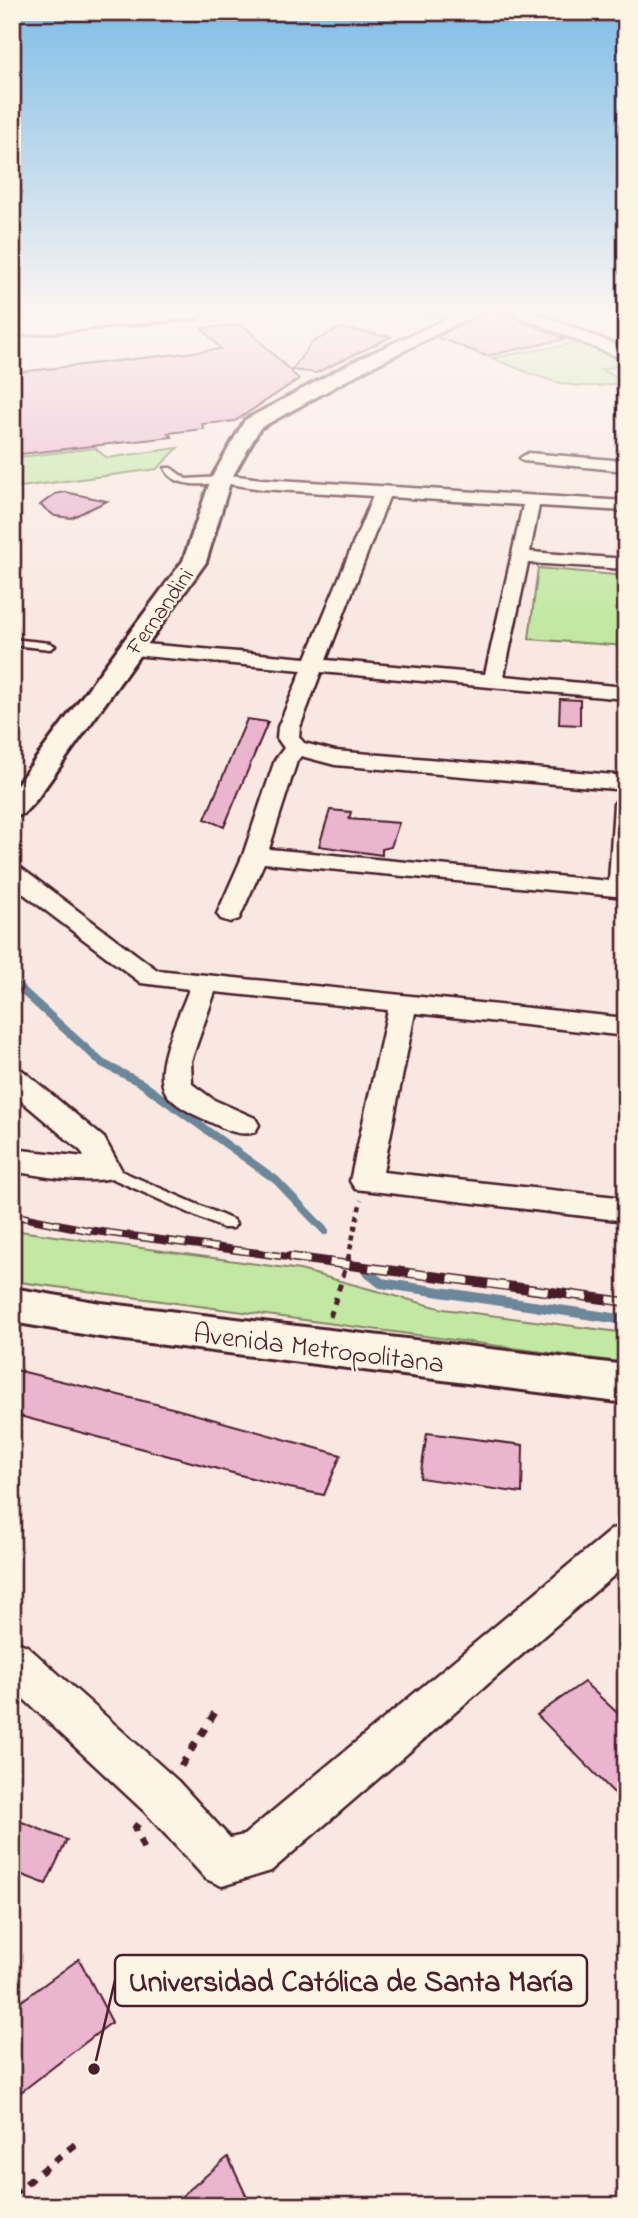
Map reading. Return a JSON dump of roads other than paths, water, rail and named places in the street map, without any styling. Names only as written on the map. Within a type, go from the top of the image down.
[{"type":"main road","name":"Fernandini","points":[[12,808],[26,794],[194,562],[221,479],[255,421],[264,417]]},
{"type":"main road","points":[[194,562],[248,483]]},
{"type":"main road","name":"Avenida Metropolitana","points":[[12,1304],[101,1320],[626,1384]]},
{"type":"street","points":[[626,457],[528,458],[626,466]]},
{"type":"street","points":[[221,479],[248,483],[626,506]]},
{"type":"street","points":[[383,492],[289,727],[288,738],[296,748],[335,758],[626,783]]},
{"type":"street","points":[[493,682],[532,501]]},
{"type":"street","points":[[520,557],[626,564]]},
{"type":"street","points":[[133,649],[626,693]]},
{"type":"street","points":[[230,914],[255,855],[286,760],[296,748]]},
{"type":"street","points":[[255,855],[623,890],[626,803]]},
{"type":"street","points":[[12,873],[150,977],[626,1027]]},
{"type":"street","points":[[205,983],[177,1061],[178,1088],[203,1107],[244,1125]]},
{"type":"street","points":[[404,1003],[366,1181],[626,1210]]},
{"type":"street","points":[[12,1077],[93,1145],[105,1169],[41,1166],[12,1160]]},
{"type":"street","points":[[12,1660],[162,1797],[222,1863],[255,1855],[626,1541]]},
{"type":"lane","points":[[168,471],[179,480],[192,482],[221,479]]},
{"type":"lane","points":[[12,642],[50,646]]},
{"type":"lane","points":[[105,1169],[228,1224]]},
{"type":"waterway","points":[[12,981],[102,1063],[141,1083],[276,1180],[325,1231]]},
{"type":"waterway","points":[[367,1272],[381,1283],[626,1320]]},
{"type":"railway","points":[[12,1215],[87,1230],[303,1259]]},
{"type":"railway","points":[[290,1257],[626,1302]]},
{"type":"place","name":"Universidad Católica de Santa María","points":[[94,2069]]}]
